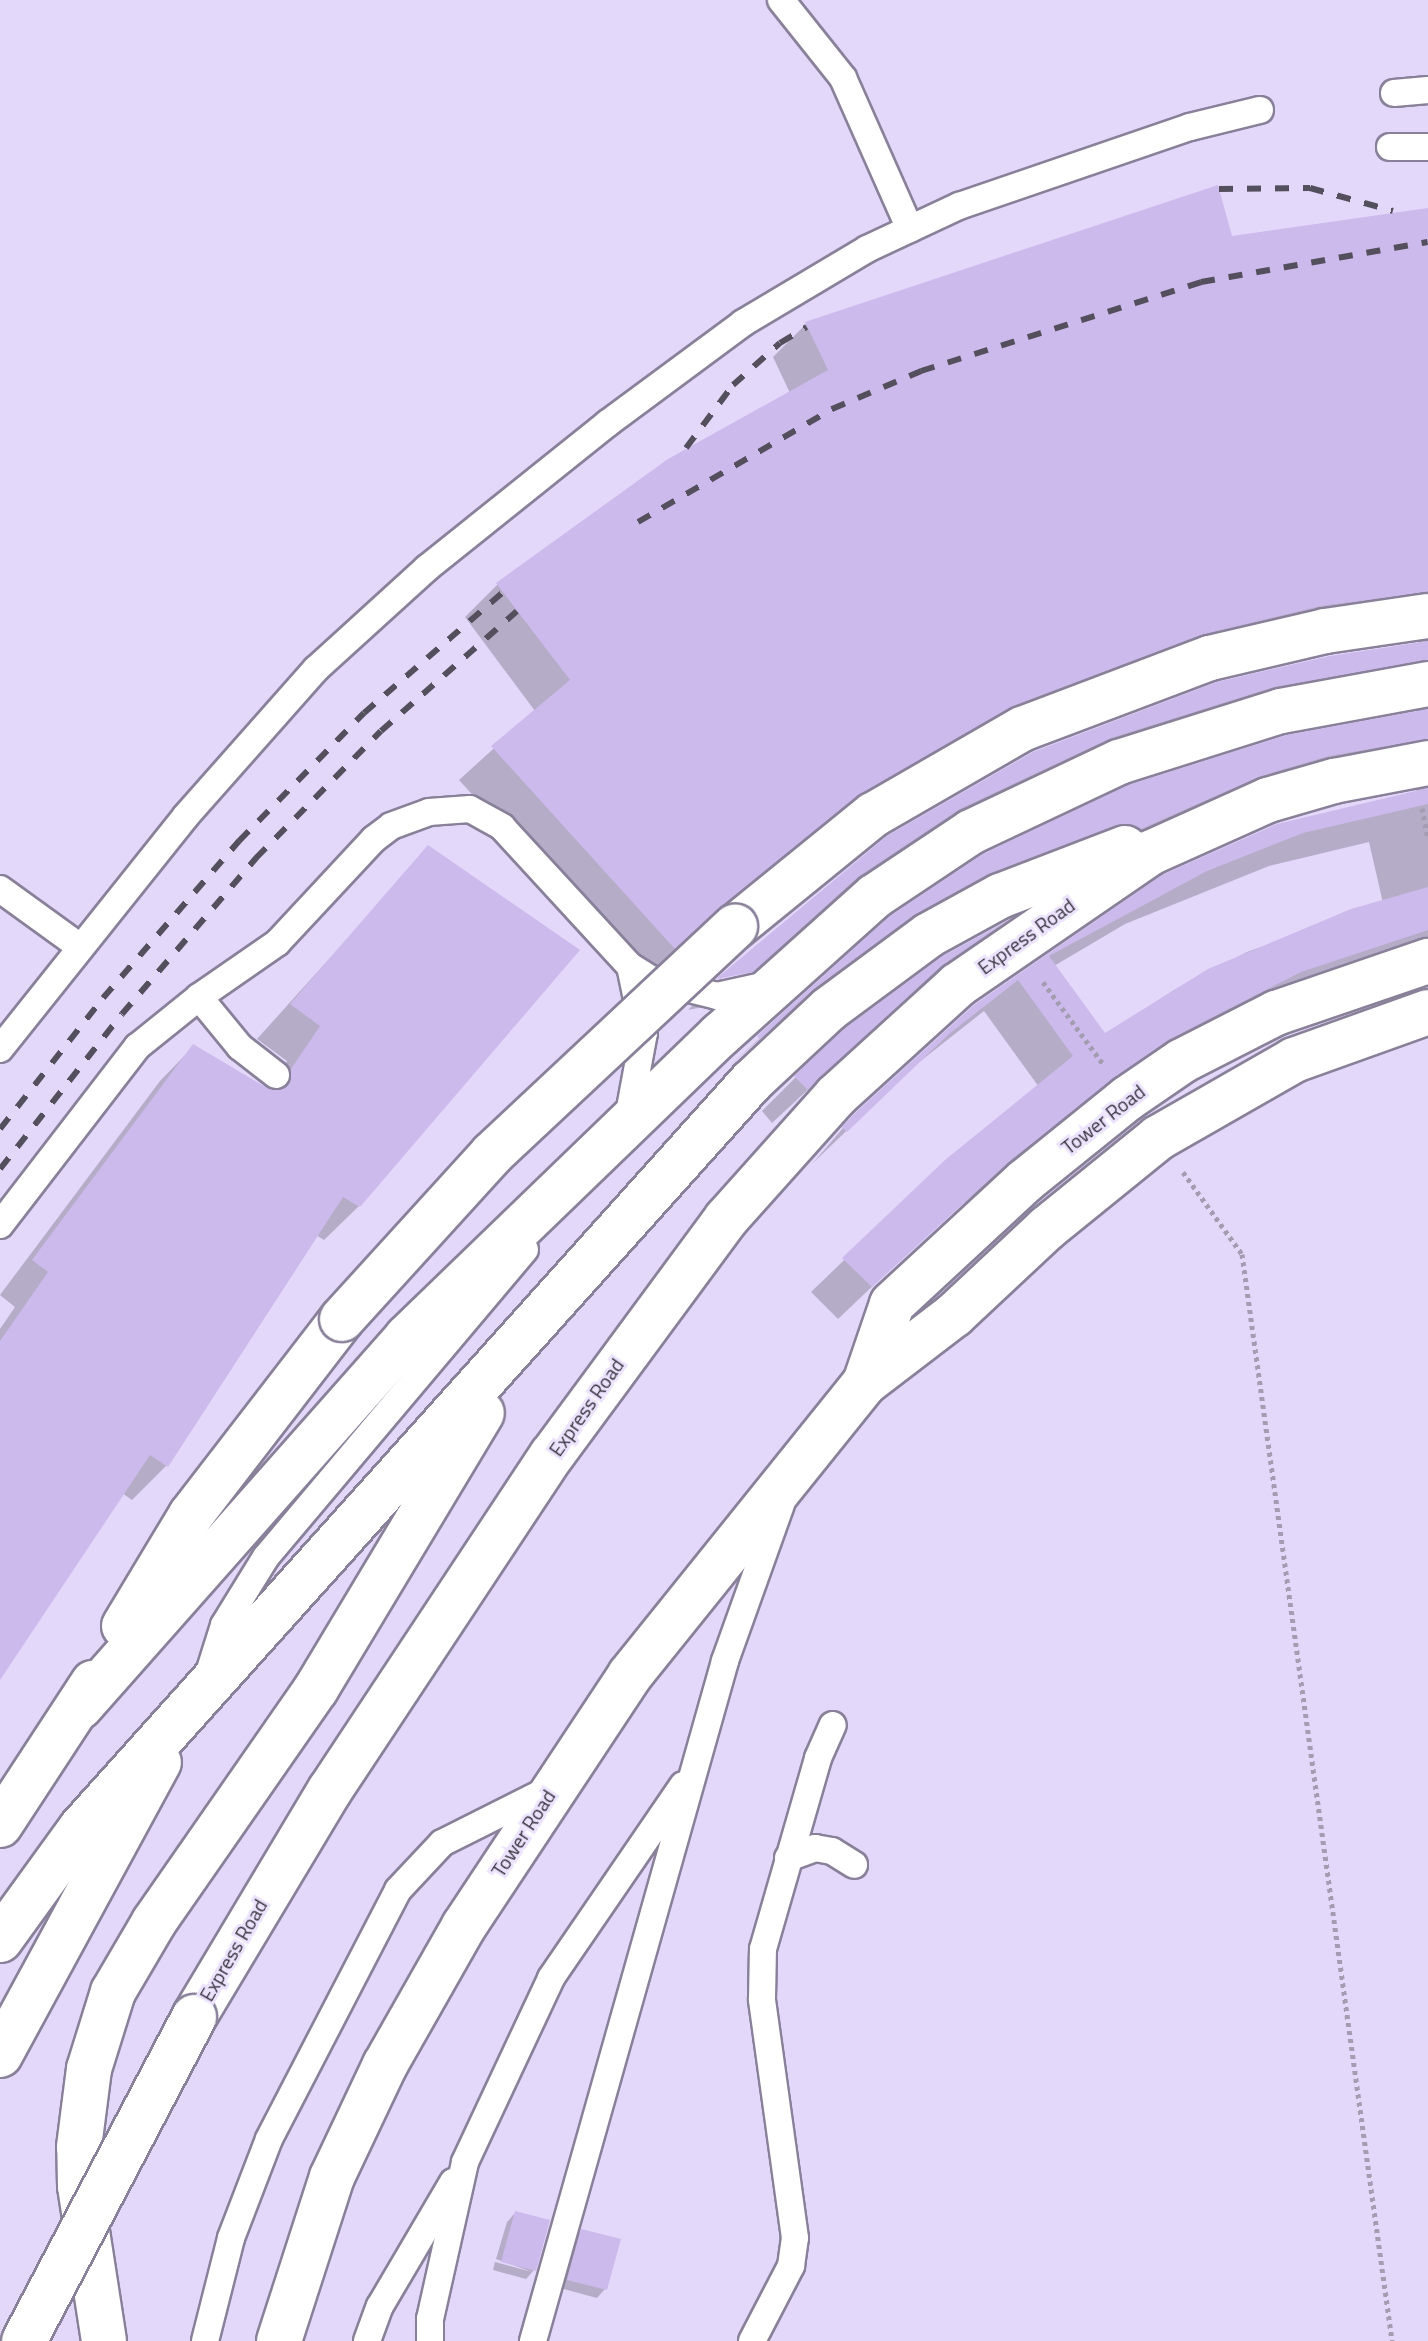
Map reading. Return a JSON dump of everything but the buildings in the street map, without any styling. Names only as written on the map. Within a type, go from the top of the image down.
[{"type":"street","points":[[80,1707],[191,1515],[342,1319],[452,1196],[573,1076],[735,927],[838,841],[910,790],[1022,729],[1133,684],[1290,639],[1428,616]]},
{"type":"street","points":[[0,1825],[12,1795],[80,1707],[365,1380],[623,1133],[720,1035],[778,981],[906,873],[1045,795],[1119,762],[1241,722],[1428,684]]},
{"type":"street","name":"Express Road","points":[[24,2341],[194,2017],[330,1790],[552,1455],[677,1281],[804,1130],[896,1039],[1033,930],[1150,853],[1268,800],[1346,778],[1428,763]]},
{"type":"street","points":[[0,1940],[81,1828],[535,1326],[654,1183],[751,1082],[829,1009],[963,915],[1074,865],[1268,800]]},
{"type":"street","name":"Tower Road","points":[[865,1383],[892,1304],[1025,1181],[1128,1098],[1182,1061],[1276,1013],[1428,961]]},
{"type":"street","name":"Tower Road","points":[[279,2341],[332,2177],[385,2065],[464,1926],[554,1786],[663,1630],[865,1383],[954,1315],[1047,1228],[1158,1138],[1294,1060],[1428,1012]]},
{"type":"street","points":[[104,2341],[80,2186],[79,2147],[89,2069],[113,1992],[154,1922],[316,1689],[535,1326]]},
{"type":"street","points":[[0,2055],[119,1844],[188,1711]]},
{"type":"lane","points":[[781,0],[843,78],[910,229]]},
{"type":"lane","points":[[1394,93],[1428,90]]},
{"type":"lane","points":[[0,1049],[258,732],[396,595],[608,423],[743,323],[910,229],[1046,176],[1260,110]]},
{"type":"lane","points":[[1390,147],[1428,147]]},
{"type":"lane","points":[[0,1225],[137,1047],[199,997],[277,943],[382,833],[410,817],[451,808],[470,809],[502,827],[630,966],[652,980],[693,993],[738,994],[778,981]]},
{"type":"lane","points":[[0,889],[80,947]]},
{"type":"lane","points":[[188,1711],[224,1625],[266,1557],[623,1133],[634,1105],[644,1033],[630,966]]},
{"type":"lane","points":[[199,997],[240,1047],[276,1075]]},
{"type":"lane","points":[[533,2341],[725,1661],[792,1471]]},
{"type":"lane","points":[[752,2341],[791,2266],[795,2238],[762,1999],[763,1949],[788,1858],[833,1725]]},
{"type":"lane","points":[[367,2341],[380,2306],[465,2162],[551,1978],[696,1766]]},
{"type":"lane","points":[[205,2341],[231,2238],[269,2139],[398,1890],[442,1843],[554,1786]]},
{"type":"lane","points":[[788,1858],[815,1848],[832,1851],[854,1865]]},
{"type":"lane","points":[[430,2341],[430,2319],[465,2162]]},
{"type":"path","points":[[1421,806],[1428,838]]},
{"type":"path","points":[[1041,980],[1128,1098]]},
{"type":"path","points":[[1158,1138],[1242,1254],[1392,2341]]},
{"type":"shaded area","points":[[0,0],[1428,0],[1428,2341],[0,2341]]},
{"type":"railway","points":[[1219,189],[1310,188],[1393,211]]},
{"type":"railway","points":[[638,522],[832,409],[921,371],[1201,282],[1428,242]]},
{"type":"railway","points":[[686,448],[733,385],[780,343],[807,327]]},
{"type":"railway","points":[[0,1129],[103,998],[239,841],[364,713],[503,592]]},
{"type":"railway","points":[[0,1169],[122,1014],[256,858],[381,731],[517,611]]}]
